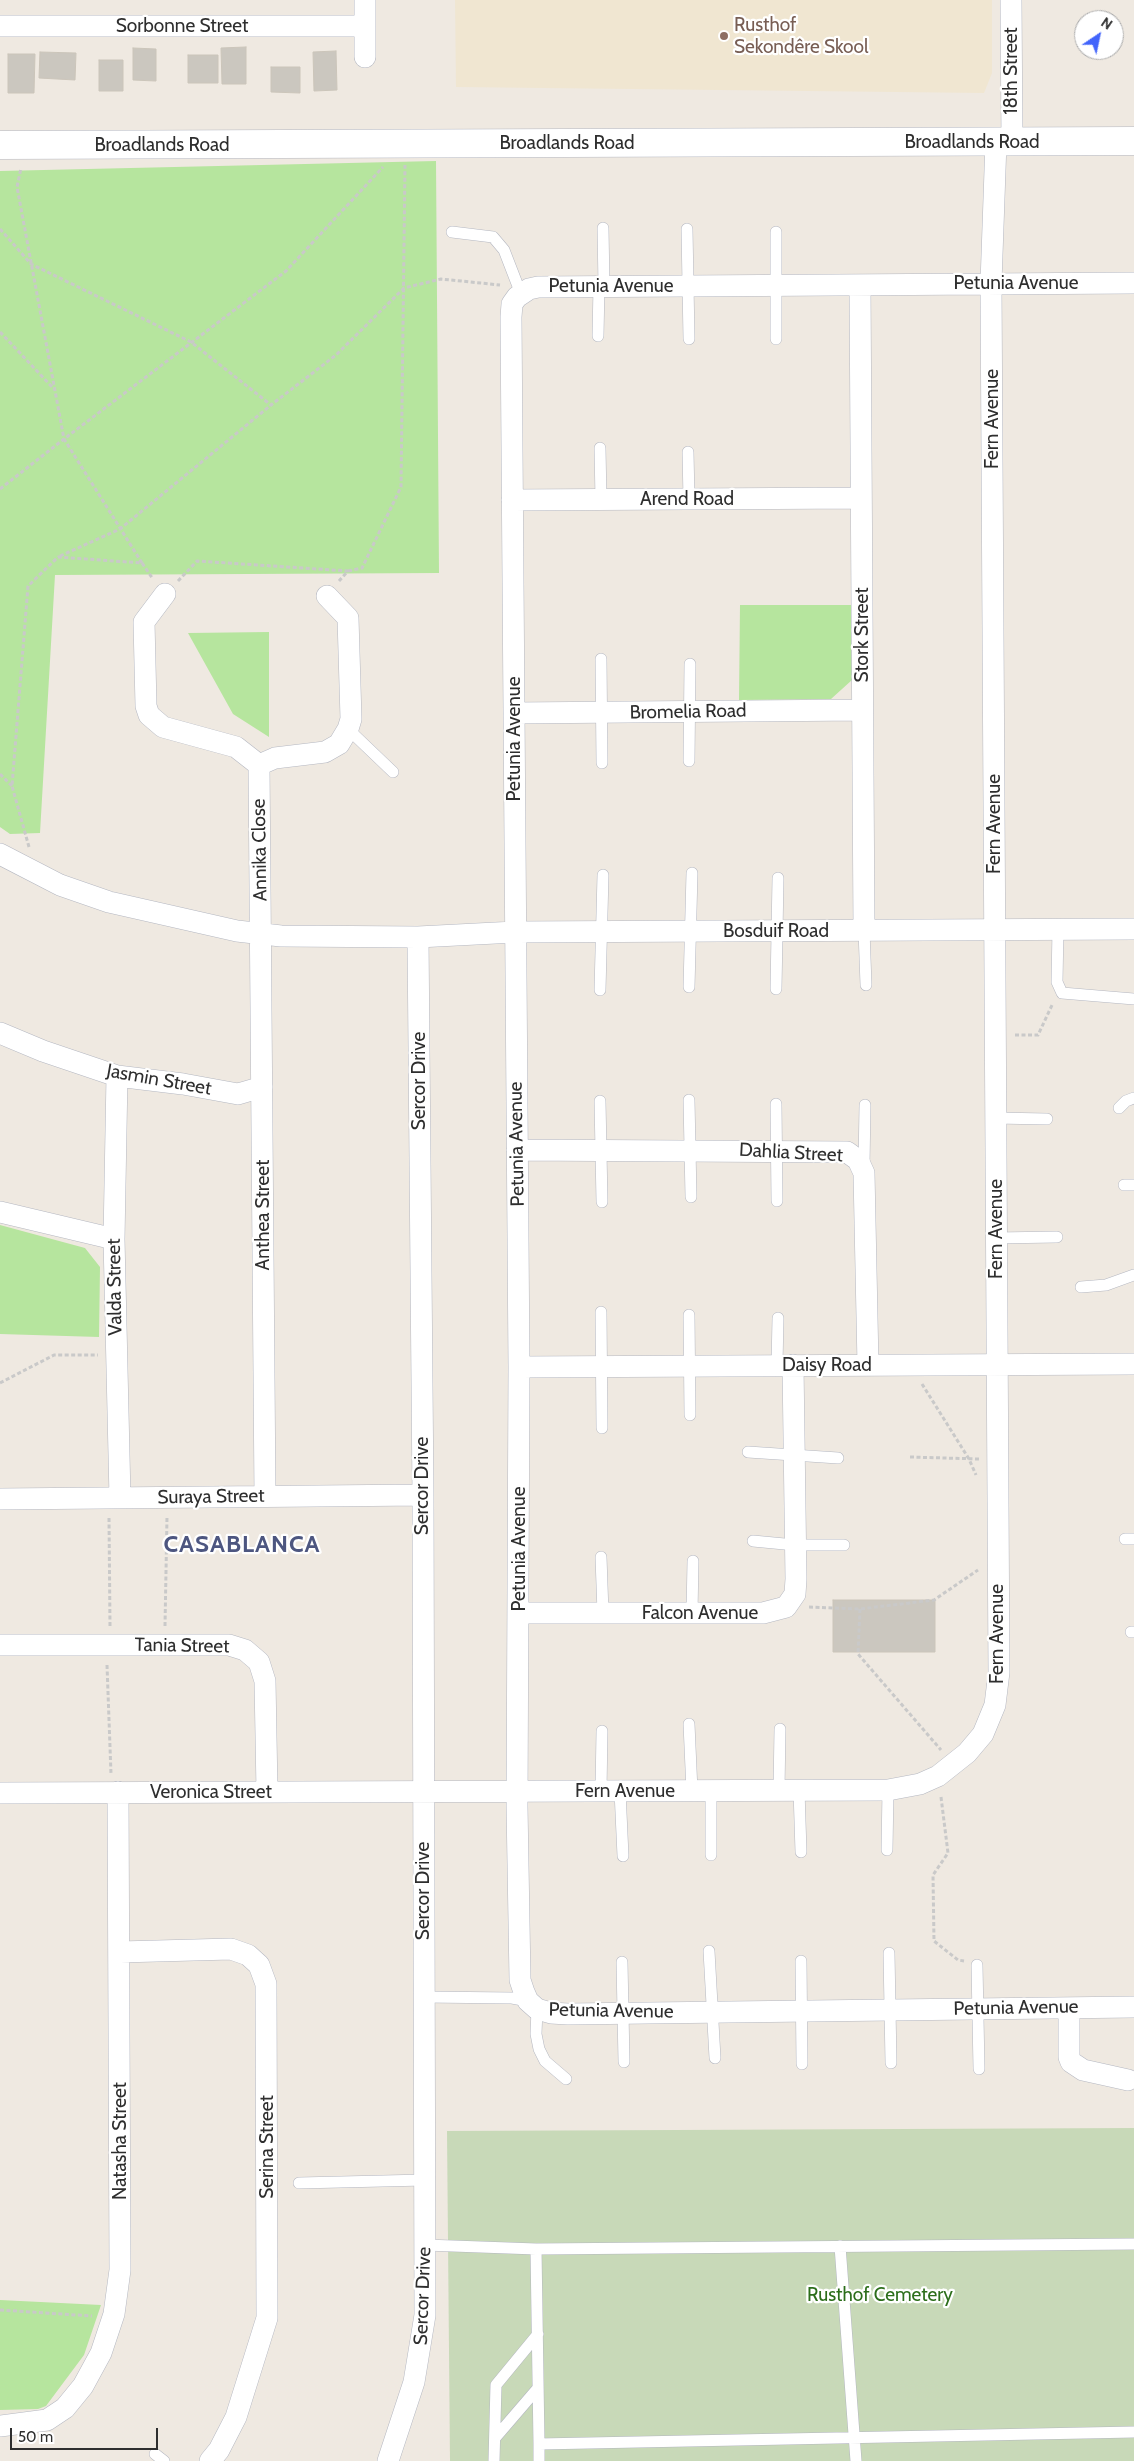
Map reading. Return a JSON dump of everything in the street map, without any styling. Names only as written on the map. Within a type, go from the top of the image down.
[{"type":"main road","name":"Broadlands Road","points":[[13,145],[1134,141]]},
{"type":"street","points":[[365,0],[365,57]]},
{"type":"street","name":"18th Street","points":[[1004,142],[1011,0]]},
{"type":"street","name":"Sorbonne Street","points":[[0,26],[365,26]]},
{"type":"street","name":"Fern Avenue","points":[[423,1791],[888,1790],[920,1784],[946,1770],[982,1734],[995,1705],[998,1672],[998,1568],[991,283],[1004,142]]},
{"type":"street","name":"Petunia Avenue","points":[[1134,283],[538,286],[519,290],[512,304],[511,316],[519,1367],[520,1613],[518,1791],[520,1980],[533,2005],[551,2013],[1134,2007]]},
{"type":"street","name":"Stork Street","points":[[860,285],[864,930]]},
{"type":"street","name":"Arend Road","points":[[512,500],[862,498]]},
{"type":"street","points":[[165,594],[144,622],[146,706],[149,715],[163,727],[236,747],[259,766],[275,758],[326,752],[339,744],[348,729],[350,719],[348,618],[327,596]]},
{"type":"street","name":"Bromelia Road","points":[[514,713],[862,710]]},
{"type":"street","name":"Annika Close","points":[[259,766],[261,934]]},
{"type":"street","points":[[0,854],[36,874],[109,902],[237,931],[281,936],[418,937]]},
{"type":"street","name":"Bosduif Road","points":[[418,937],[515,932],[1134,929]]},
{"type":"street","name":"Anthea Street","points":[[261,934],[265,1496]]},
{"type":"street","name":"Sercor Drive","points":[[388,2461],[414,2382],[421,2352],[425,2315],[423,1495],[418,937]]},
{"type":"street","name":"Jasmin Street","points":[[0,1033],[43,1051],[117,1076],[183,1084],[238,1094],[262,1086]]},
{"type":"street","name":"Valda Street","points":[[117,1076],[114,1239],[120,1498]]},
{"type":"street","name":"Dahlia Street","points":[[517,1150],[776,1150],[847,1152],[858,1160],[864,1174],[868,1365]]},
{"type":"street","points":[[0,1212],[114,1239]]},
{"type":"street","name":"Daisy Road","points":[[519,1367],[1134,1364]]},
{"type":"street","name":"Falcon Avenue","points":[[520,1613],[763,1613],[786,1607],[795,1594],[795,1545],[794,1455],[785,1365]]},
{"type":"street","name":"Suraya Street","points":[[0,1499],[423,1495]]},
{"type":"street","name":"Tania Street","points":[[0,1645],[237,1646],[252,1655],[259,1662],[265,1681],[267,1791]]},
{"type":"street","name":"Veronica Street","points":[[0,1793],[423,1791]]},
{"type":"street","name":"Natasha Street","points":[[0,2426],[47,2420],[65,2408],[83,2386],[101,2353],[112,2318],[120,2270],[118,1792]]},
{"type":"street","name":"Serina Street","points":[[120,1952],[231,1949],[248,1955],[259,1966],[266,1984],[267,2318],[236,2417],[219,2450],[210,2461]]},
{"type":"street","points":[[1069,2008],[1068,2057],[1070,2062],[1083,2070],[1128,2080]]},
{"type":"lane","points":[[598,336],[604,228]]},
{"type":"lane","points":[[687,229],[689,338]]},
{"type":"lane","points":[[452,232],[493,237],[504,250],[519,290]]},
{"type":"lane","points":[[776,232],[776,339]]},
{"type":"lane","points":[[600,448],[601,500]]},
{"type":"lane","points":[[688,452],[688,499]]},
{"type":"lane","points":[[601,659],[602,763]]},
{"type":"lane","points":[[689,761],[690,664]]},
{"type":"lane","points":[[348,729],[393,772]]},
{"type":"lane","points":[[689,987],[692,873]]},
{"type":"lane","points":[[600,990],[600,932],[603,875]]},
{"type":"lane","points":[[776,989],[778,878]]},
{"type":"lane","points":[[1058,929],[1057,982],[1059,991],[1069,995],[1134,998]]},
{"type":"lane","name":"Stork Street","points":[[864,930],[866,985]]},
{"type":"lane","points":[[1119,1108],[1126,1100],[1134,1098]]},
{"type":"lane","points":[[689,1100],[688,1150],[691,1197]]},
{"type":"lane","points":[[600,1101],[602,1202]]},
{"type":"lane","points":[[776,1104],[777,1201]]},
{"type":"lane","points":[[864,1174],[865,1105]]},
{"type":"lane","points":[[995,1118],[1047,1119]]},
{"type":"lane","points":[[996,1238],[1057,1237]]},
{"type":"lane","points":[[1081,1287],[1106,1285],[1134,1275]]},
{"type":"lane","points":[[601,1312],[602,1428]]},
{"type":"lane","points":[[689,1316],[690,1415]]},
{"type":"lane","points":[[778,1318],[785,1365]]},
{"type":"lane","points":[[748,1452],[838,1458]]},
{"type":"lane","points":[[753,1541],[795,1545],[844,1545]]},
{"type":"lane","points":[[601,1557],[603,1614]]},
{"type":"lane","points":[[692,1613],[693,1562]]},
{"type":"lane","points":[[689,1724],[702,1790],[711,1854]]},
{"type":"lane","points":[[780,1729],[801,1852]]},
{"type":"lane","points":[[602,1731],[610,1791],[624,1856]]},
{"type":"lane","points":[[887,1850],[888,1790]]},
{"type":"lane","points":[[710,1951],[715,2058]]},
{"type":"lane","points":[[889,1953],[891,2063]]},
{"type":"lane","points":[[622,1962],[624,2062]]},
{"type":"lane","points":[[801,1962],[802,2064]]},
{"type":"lane","points":[[977,1965],[979,2069]]},
{"type":"lane","points":[[424,1997],[512,1998],[533,2005],[539,2050],[544,2061],[566,2079]]},
{"type":"lane","points":[[299,2183],[425,2180]]},
{"type":"lane","points":[[425,2245],[536,2249],[1134,2244]]},
{"type":"lane","points":[[840,2246],[856,2461]]},
{"type":"lane","points":[[536,2249],[540,2461]]},
{"type":"lane","points":[[494,2461],[496,2385],[538,2334]]},
{"type":"lane","points":[[494,2438],[538,2388]]},
{"type":"lane","points":[[539,2444],[1134,2432]]},
{"type":"path","points":[[13,145],[17,187],[64,439],[142,563],[165,594],[197,561],[348,571],[362,568],[401,488],[405,144]]},
{"type":"path","points":[[0,488],[286,271],[405,144]]},
{"type":"path","points":[[0,229],[31,264],[192,342],[272,405]]},
{"type":"path","points":[[36,874],[12,786],[28,586],[58,556],[120,529],[336,354],[404,288],[441,278],[519,290]]},
{"type":"path","points":[[0,332],[54,389]]},
{"type":"path","points":[[58,556],[142,563]]},
{"type":"path","points":[[327,596],[348,571]]},
{"type":"path","points":[[0,774],[12,786]]},
{"type":"path","points":[[995,1035],[1038,1035],[1059,991]]},
{"type":"path","points":[[0,1383],[54,1355],[116,1355]]},
{"type":"path","points":[[910,1364],[969,1459],[980,1483]]},
{"type":"path","points":[[910,1457],[997,1460]]},
{"type":"path","points":[[168,1497],[164,1623],[172,1645]]},
{"type":"path","points":[[786,1607],[860,1609],[934,1600],[980,1569],[998,1568]]},
{"type":"path","points":[[860,1609],[858,1654],[946,1770],[948,1853],[933,1874],[934,1941],[958,1960],[977,1965]]},
{"type":"path","points":[[0,2310],[112,2318]]},
{"type":"shaded area","name":"Rusthof Sekondêre Skool","points":[[455,0],[992,0],[992,73],[984,93],[456,87]]},
{"type":"green space","points":[[436,161],[439,573],[55,575],[40,833],[10,834],[0,827],[0,171]]},
{"type":"green space","points":[[740,605],[851,605],[852,680],[831,699],[739,700]]},
{"type":"green space","points":[[269,632],[269,737],[233,714],[188,633]]},
{"type":"green space","points":[[0,1225],[85,1248],[100,1267],[99,1337],[0,1334]]},
{"type":"green space","name":"Rusthof Cemetery","points":[[1134,2128],[1134,2461],[450,2461],[447,2131]]},
{"type":"green space","points":[[0,2300],[101,2305],[84,2355],[46,2406],[38,2409],[0,2410]]},
{"type":"building","points":[[246,47],[246,84],[222,84],[221,48]]},
{"type":"building","points":[[133,48],[156,49],[156,81],[133,80]]},
{"type":"building","points":[[336,51],[337,90],[314,91],[313,52]]},
{"type":"building","points":[[40,52],[76,53],[75,80],[39,78]]},
{"type":"building","points":[[8,54],[35,54],[34,93],[8,93]]},
{"type":"building","points":[[188,55],[218,55],[218,83],[188,83]]},
{"type":"building","points":[[99,60],[123,60],[123,91],[99,91]]},
{"type":"building","points":[[271,67],[300,67],[300,93],[271,92]]},
{"type":"building","points":[[833,1600],[935,1600],[935,1652],[833,1652]]},
{"type":"place","name":"Rusthof Sekondêre Skool","points":[[724,36]]},
{"type":"district","name":"CASABLANCA","points":[[242,1545]]}]
